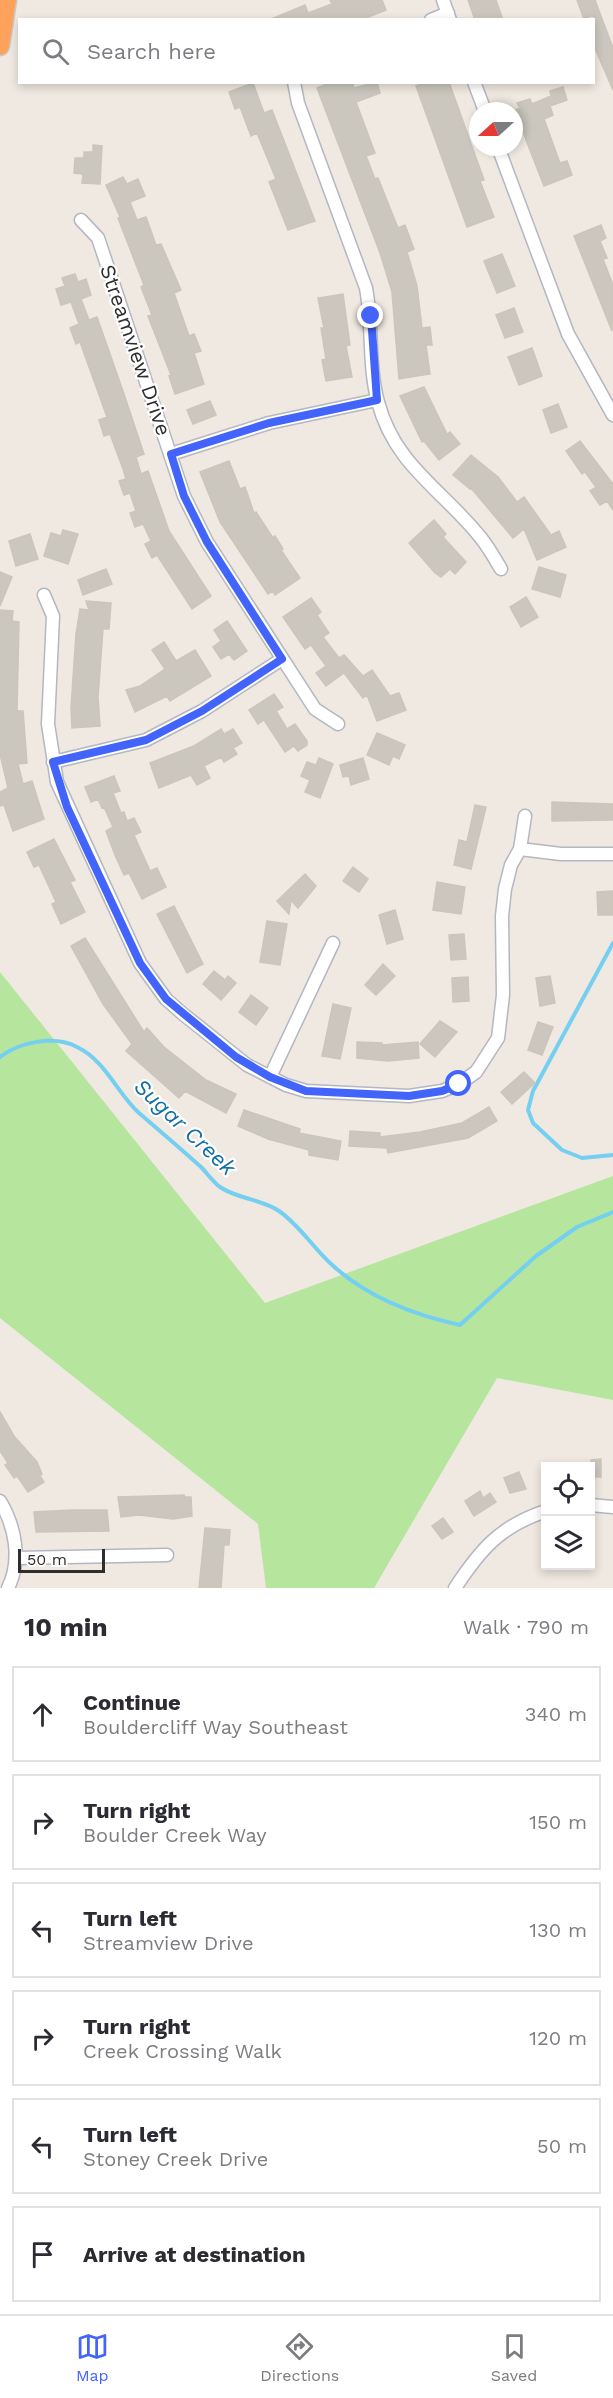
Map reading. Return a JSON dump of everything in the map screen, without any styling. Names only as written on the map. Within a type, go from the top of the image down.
[{"type":"highway","points":[[0,46],[6,4]]},
{"type":"street","points":[[443,0],[449,16]]},
{"type":"street","points":[[294,84],[298,103],[366,288],[371,316],[377,400],[388,429],[405,459],[481,538],[501,569]]},
{"type":"street","points":[[475,84],[481,102]]},
{"type":"street","points":[[501,156],[568,334],[613,416]]},
{"type":"street","name":"Streamview Drive","points":[[81,220],[98,238],[184,496],[207,542],[315,709],[338,724]]},
{"type":"street","points":[[171,454],[269,423],[377,400]]},
{"type":"street","points":[[44,595],[53,616],[48,724],[53,762],[67,807],[140,963],[153,984],[183,1014],[242,1061],[270,1077],[306,1091],[409,1096],[442,1091],[459,1084],[476,1072],[498,1038],[503,995],[505,889],[511,865],[519,849],[525,816]]},
{"type":"street","points":[[53,762],[146,740],[202,711],[282,659]]},
{"type":"street","points":[[519,849],[561,854],[613,854]]},
{"type":"street","points":[[270,1077],[333,943]]},
{"type":"street","points":[[0,1501],[10,1518],[17,1558],[8,1588]]},
{"type":"street","points":[[595,1505],[613,1507]]},
{"type":"street","points":[[455,1588],[477,1555],[489,1542],[518,1522],[541,1513]]},
{"type":"street","points":[[17,1558],[167,1555]]},
{"type":"green space","points":[[0,972],[265,1303],[613,1176],[613,1400],[497,1378],[374,1588],[266,1588],[258,1524],[0,1318]]},
{"type":"building","points":[[330,0],[382,0],[386,10],[366,18],[274,18],[305,5],[308,13],[332,4]]},
{"type":"building","points":[[468,0],[496,0],[502,18],[474,18]]},
{"type":"building","points":[[577,0],[595,0],[613,48],[613,90],[595,48],[594,15],[584,18]]},
{"type":"building","points":[[253,84],[264,113],[272,110],[315,221],[288,230],[269,182],[276,179],[257,133],[251,136],[240,107],[235,109],[229,92]]},
{"type":"building","points":[[327,84],[353,84],[354,88],[378,84],[380,93],[356,102],[375,153],[366,156],[375,179],[378,178],[398,228],[405,225],[414,249],[407,252],[417,286],[422,328],[430,327],[432,345],[426,345],[430,374],[399,379],[392,292],[380,253],[317,88]]},
{"type":"building","points":[[421,84],[450,84],[469,138],[469,156],[475,156],[484,180],[480,181],[494,217],[467,227],[416,86]]},
{"type":"building","points":[[563,87],[567,100],[550,106],[553,115],[544,119],[560,163],[567,161],[572,175],[544,186],[523,132],[523,102],[520,102],[530,99],[532,104],[551,96],[550,91]]},
{"type":"building","points":[[93,145],[102,146],[100,184],[82,183],[83,174],[74,173],[75,158],[84,158],[84,152],[93,152]]},
{"type":"building","points":[[123,177],[127,184],[138,179],[145,196],[130,202],[137,220],[146,217],[156,245],[161,244],[181,290],[174,293],[189,336],[194,334],[201,351],[194,353],[204,384],[175,394],[169,376],[171,375],[148,316],[152,315],[141,287],[144,285],[106,185]]},
{"type":"building","points":[[601,225],[606,238],[600,241],[607,258],[603,259],[613,285],[612,331],[574,236]]},
{"type":"building","points":[[502,254],[515,286],[497,293],[484,261]]},
{"type":"building","points":[[75,274],[78,282],[86,279],[91,295],[81,299],[89,320],[97,317],[144,454],[136,457],[141,474],[148,471],[169,531],[211,596],[192,609],[157,555],[152,558],[145,544],[151,541],[143,524],[135,527],[130,513],[136,511],[130,493],[124,495],[119,481],[126,479],[123,469],[110,434],[104,436],[99,420],[107,417],[80,342],[76,344],[70,328],[79,324],[71,302],[61,305],[56,289],[65,286],[62,278]]},
{"type":"building","points":[[343,294],[350,345],[346,346],[352,377],[326,381],[322,360],[326,359],[321,328],[324,328],[318,298]]},
{"type":"building","points":[[514,308],[523,332],[505,338],[496,315]]},
{"type":"building","points":[[532,348],[542,376],[519,385],[508,357]]},
{"type":"building","points":[[424,387],[447,434],[450,432],[460,444],[439,460],[424,441],[422,442],[400,396]]},
{"type":"building","points":[[210,401],[216,415],[193,424],[187,410]]},
{"type":"building","points":[[558,404],[567,427],[551,433],[543,410]]},
{"type":"building","points":[[580,441],[613,484],[613,510],[607,501],[600,505],[590,491],[596,487],[585,472],[582,474],[566,451]]},
{"type":"building","points":[[471,455],[498,477],[517,502],[524,497],[551,535],[559,531],[566,547],[537,560],[524,529],[513,538],[471,488],[453,475]]},
{"type":"building","points":[[229,461],[240,489],[245,487],[254,513],[256,512],[273,538],[275,536],[283,549],[281,550],[300,578],[275,595],[273,591],[268,594],[220,522],[200,472]]},
{"type":"building","points":[[434,520],[446,534],[443,537],[466,562],[455,574],[450,569],[441,577],[435,573],[409,543]]},
{"type":"building","points":[[63,530],[78,534],[68,564],[44,556],[51,533],[61,536]]},
{"type":"building","points":[[30,534],[38,559],[16,566],[9,541]]},
{"type":"building","points":[[539,567],[566,575],[560,597],[532,589]]},
{"type":"building","points":[[106,569],[112,584],[83,595],[78,580]]},
{"type":"building","points":[[0,572],[12,577],[0,606]]},
{"type":"building","points":[[526,597],[538,617],[521,627],[510,607]]},
{"type":"building","points":[[311,598],[321,612],[317,615],[329,633],[323,637],[339,658],[344,655],[363,676],[372,670],[390,696],[399,693],[406,710],[377,721],[367,695],[363,698],[344,673],[326,686],[316,673],[326,666],[311,645],[305,649],[283,617]]},
{"type":"building","points":[[86,601],[111,603],[109,629],[103,629],[98,697],[100,726],[72,728],[71,708],[76,634],[80,609],[89,610]]},
{"type":"building","points":[[0,610],[13,611],[12,621],[19,622],[17,711],[23,711],[27,763],[18,764],[23,784],[32,781],[44,819],[13,831],[4,805],[0,806],[0,792],[8,788],[0,754]]},
{"type":"building","points":[[227,621],[247,651],[234,660],[229,654],[221,659],[213,647],[221,641],[214,630]]},
{"type":"building","points":[[164,642],[176,661],[195,650],[211,676],[170,701],[167,696],[135,712],[126,690],[140,686],[165,669],[152,650]]},
{"type":"building","points":[[274,694],[283,707],[276,711],[287,729],[295,724],[307,741],[307,745],[298,751],[294,746],[285,752],[264,720],[258,724],[249,710]]},
{"type":"building","points":[[221,729],[224,734],[233,729],[242,743],[233,748],[237,754],[224,762],[221,757],[204,766],[210,778],[197,785],[191,775],[159,788],[150,763],[194,746]]},
{"type":"building","points":[[377,733],[405,745],[399,759],[393,756],[389,765],[367,755]]},
{"type":"building","points":[[319,758],[333,764],[320,798],[305,792],[310,780],[301,776],[307,762],[316,765]]},
{"type":"building","points":[[363,758],[369,779],[351,785],[349,776],[343,777],[340,765]]},
{"type":"building","points":[[114,776],[120,791],[113,793],[121,813],[124,812],[127,821],[134,818],[141,832],[134,835],[150,871],[157,868],[166,887],[142,899],[129,873],[124,875],[115,855],[106,831],[113,827],[104,807],[102,808],[98,799],[91,802],[85,787]]},
{"type":"building","points":[[552,802],[613,804],[613,820],[552,821]]},
{"type":"building","points":[[475,805],[486,807],[471,869],[454,865],[459,840],[467,842]]},
{"type":"building","points":[[54,839],[75,880],[70,882],[85,912],[61,924],[52,904],[56,902],[39,865],[34,867],[27,852]]},
{"type":"building","points":[[353,867],[368,879],[359,892],[343,881]]},
{"type":"building","points":[[305,874],[316,886],[298,908],[291,900],[289,914],[277,901]]},
{"type":"building","points":[[437,882],[465,887],[461,914],[433,910]]},
{"type":"building","points":[[613,891],[613,915],[598,915],[597,892]]},
{"type":"building","points":[[174,906],[203,964],[187,973],[157,914]]},
{"type":"building","points":[[395,910],[403,939],[387,944],[379,915]]},
{"type":"building","points":[[267,921],[287,924],[280,965],[260,962]]},
{"type":"building","points":[[464,934],[466,959],[451,960],[449,935]]},
{"type":"building","points":[[85,938],[144,1032],[147,1028],[164,1047],[206,1080],[236,1094],[226,1113],[185,1091],[179,1098],[126,1051],[132,1044],[103,1004],[71,946]]},
{"type":"building","points":[[383,964],[395,976],[376,995],[365,985]]},
{"type":"building","points":[[214,971],[225,980],[228,976],[236,983],[221,1000],[203,984]]},
{"type":"building","points":[[550,976],[555,1003],[540,1006],[536,978]]},
{"type":"building","points":[[468,977],[469,1001],[453,1002],[452,978]]},
{"type":"building","points":[[251,995],[268,1008],[256,1025],[239,1012]]},
{"type":"building","points":[[333,1004],[351,1008],[340,1059],[322,1056]]},
{"type":"building","points":[[440,1021],[457,1032],[435,1057],[420,1044]]},
{"type":"building","points":[[538,1022],[553,1027],[542,1055],[528,1050]]},
{"type":"building","points":[[357,1042],[382,1043],[382,1045],[418,1042],[419,1058],[388,1061],[357,1058]]},
{"type":"building","points":[[524,1072],[535,1083],[512,1104],[501,1092]]},
{"type":"building","points":[[489,1107],[497,1121],[468,1138],[388,1153],[387,1148],[349,1146],[350,1131],[380,1133],[380,1137],[420,1132],[462,1123]]},
{"type":"building","points":[[244,1110],[300,1129],[299,1133],[341,1141],[338,1160],[309,1155],[309,1150],[268,1139],[238,1126]]},
{"type":"building","points":[[0,1412],[14,1436],[37,1462],[42,1474],[40,1476],[44,1482],[28,1492],[17,1476],[14,1478],[5,1465],[8,1463],[0,1451]]},
{"type":"building","points":[[601,1459],[601,1477],[595,1477],[595,1462],[591,1460]]},
{"type":"building","points":[[519,1472],[526,1489],[510,1493],[504,1478]]},
{"type":"building","points":[[480,1491],[483,1498],[490,1493],[496,1502],[474,1516],[465,1501]]},
{"type":"building","points":[[184,1495],[191,1497],[192,1516],[173,1519],[139,1515],[121,1517],[118,1497]]},
{"type":"building","points":[[107,1510],[109,1531],[36,1532],[34,1512]]},
{"type":"building","points":[[443,1518],[453,1532],[442,1539],[432,1526]]},
{"type":"building","points":[[205,1528],[230,1530],[229,1545],[224,1545],[221,1588],[199,1588]]},
{"type":"waterway","name":"Sugar Creek","points":[[613,943],[533,1091],[528,1110],[533,1123],[562,1150],[582,1158],[613,1155]]},
{"type":"waterway","name":"Sugar Creek","points":[[0,1057],[17,1047],[37,1042],[58,1041],[77,1047],[96,1060],[131,1105],[201,1167],[220,1187],[279,1211],[330,1263],[359,1285],[391,1303],[443,1321],[460,1325],[536,1256],[577,1227],[613,1212]]},
{"type":"route","points":[[371,316],[377,400],[269,423],[171,454],[184,496],[207,542],[282,659],[202,711],[146,740],[53,762],[57,782],[87,852],[140,963],[153,984],[183,1014],[236,1057],[286,1085],[306,1091],[409,1096],[442,1091],[459,1084]]}]
